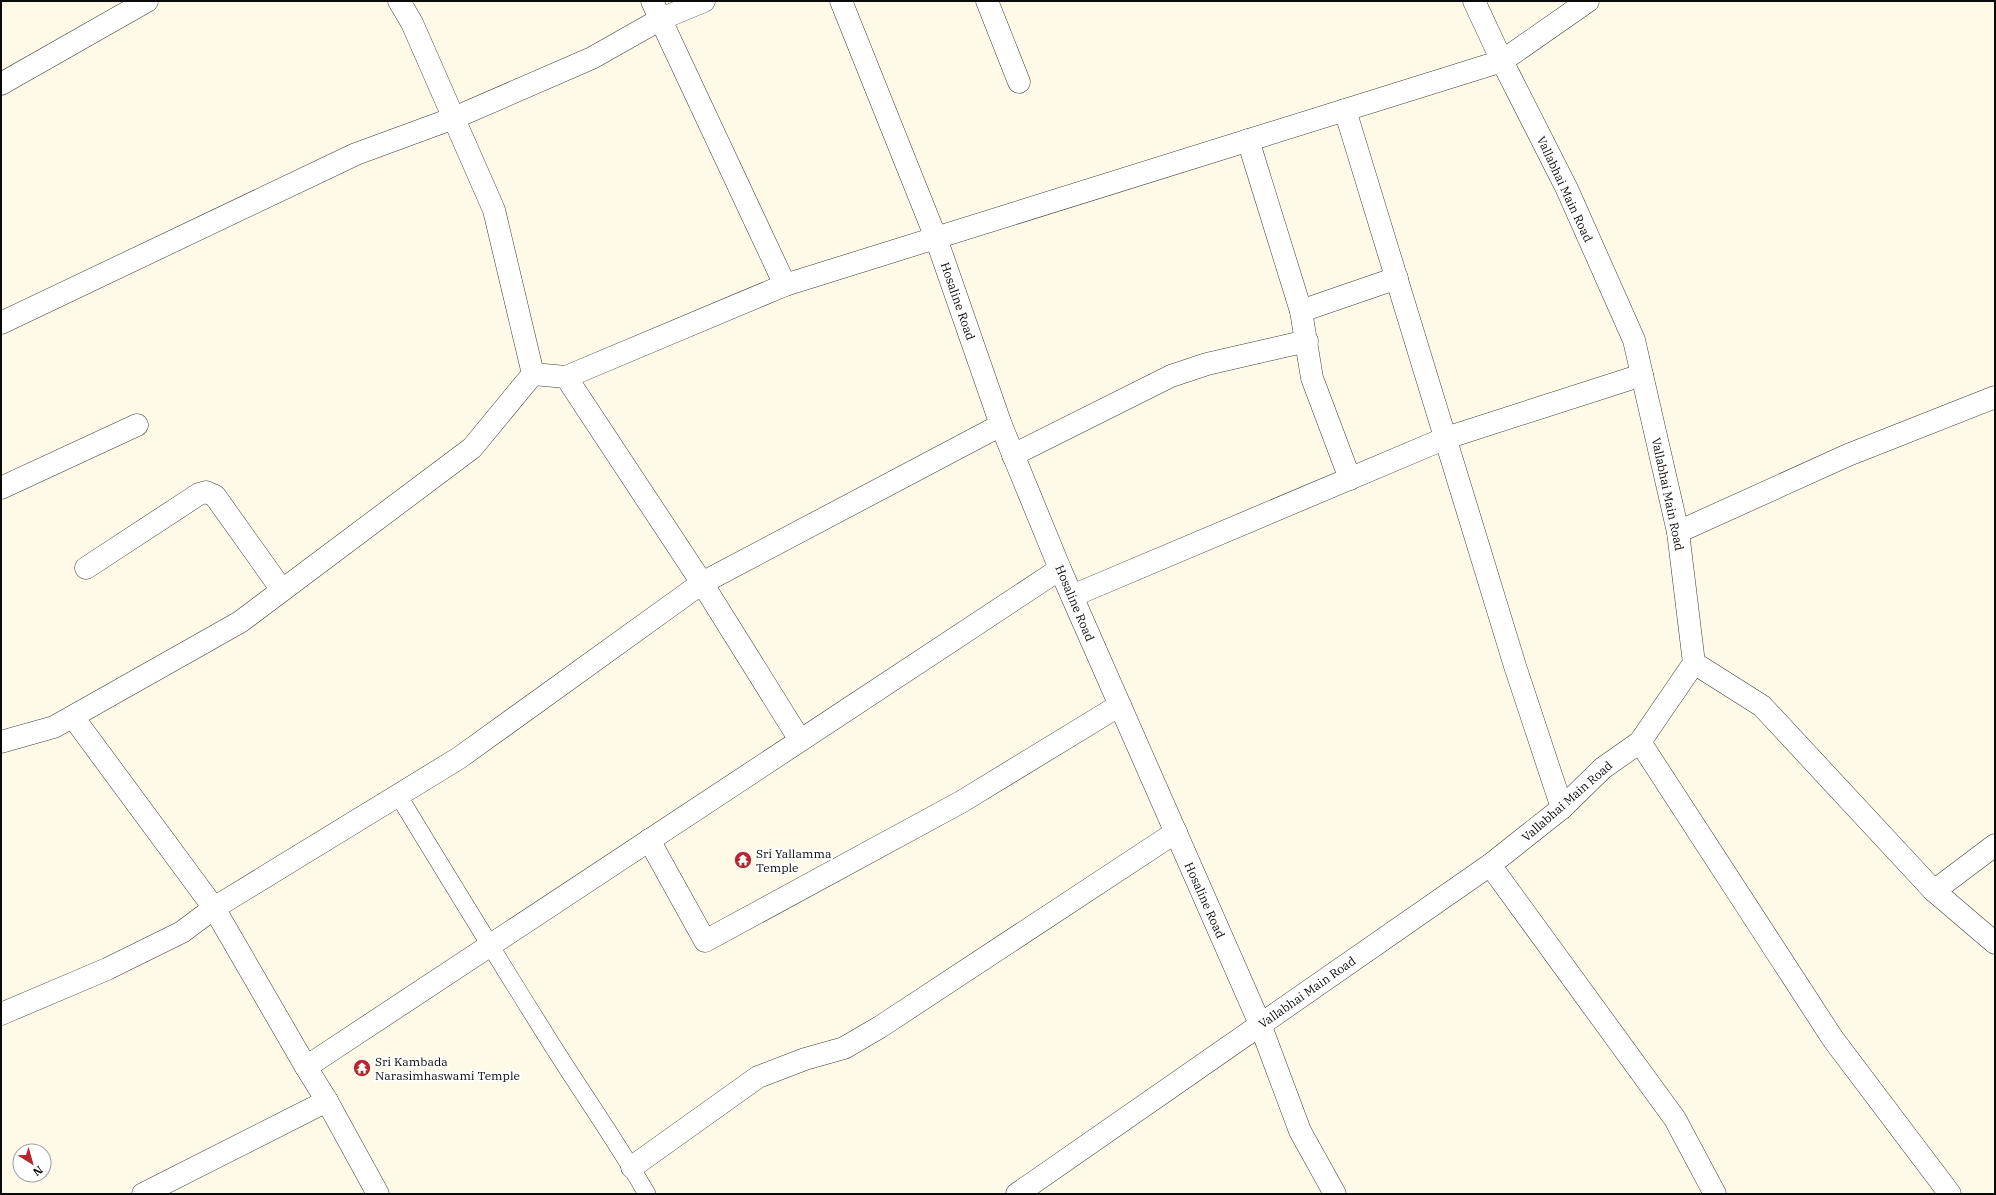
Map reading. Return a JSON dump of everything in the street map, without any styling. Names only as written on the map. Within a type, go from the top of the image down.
[{"type":"street","points":[[1,84],[147,1]]},
{"type":"street","points":[[399,1],[412,23],[494,210],[533,374]]},
{"type":"street","points":[[1,323],[356,154],[454,118],[592,58],[656,10],[704,1]]},
{"type":"street","name":"Hosaline Road","points":[[841,1],[936,238],[1001,425],[1060,569],[1260,1024],[1300,1131],[1335,1194]]},
{"type":"street","points":[[987,1],[1019,82]]},
{"type":"street","name":"Vallabhai Main Road","points":[[1018,1194],[1490,864],[1562,808],[1603,768],[1640,742],[1694,663],[1678,532],[1634,340],[1567,189],[1502,61],[1474,1]]},
{"type":"street","points":[[533,374],[566,377],[785,285],[1502,61],[1588,1]]},
{"type":"street","points":[[656,10],[785,285]]},
{"type":"street","points":[[1345,110],[1515,666],[1562,808]]},
{"type":"street","points":[[1248,140],[1301,311],[1312,378],[1350,479]]},
{"type":"street","points":[[1301,311],[1397,278]]},
{"type":"street","points":[[1013,455],[1171,376],[1207,364],[1307,341]]},
{"type":"street","points":[[1,742],[54,727],[240,622],[472,448],[533,374]]},
{"type":"street","points":[[1072,596],[1446,438],[1642,375]]},
{"type":"street","points":[[566,377],[702,583],[800,740]]},
{"type":"street","points":[[1678,532],[1848,455],[1995,397]]},
{"type":"street","points":[[1,488],[137,425]]},
{"type":"street","points":[[1,1014],[107,970],[182,932],[214,908],[458,758],[702,583],[1001,425]]},
{"type":"street","points":[[86,568],[199,494],[206,492],[215,496],[282,590]]},
{"type":"street","points":[[306,1067],[1060,569]]},
{"type":"street","points":[[1694,663],[1762,706],[1934,891],[1995,943]]},
{"type":"street","points":[[649,840],[705,941],[961,802],[1120,705]]},
{"type":"street","points":[[73,717],[129,796],[214,908],[306,1067],[328,1101],[378,1194]]},
{"type":"street","points":[[1640,742],[1833,1039],[1950,1194]]},
{"type":"street","points":[[632,1167],[758,1077],[805,1059],[844,1048],[880,1027],[1176,832]]},
{"type":"street","points":[[1934,891],[1995,845]]},
{"type":"street","points":[[1490,864],[1675,1119],[1716,1194]]},
{"type":"street","points":[[143,1194],[328,1101]]},
{"type":"lane","points":[[398,795],[489,945],[607,1132],[632,1167],[647,1194]]},
{"type":"place","name":"Sri Yallamma Temple","points":[[743,860]]},
{"type":"place","name":"Sri Kambada Narasimhaswami Temple","points":[[362,1068]]}]
